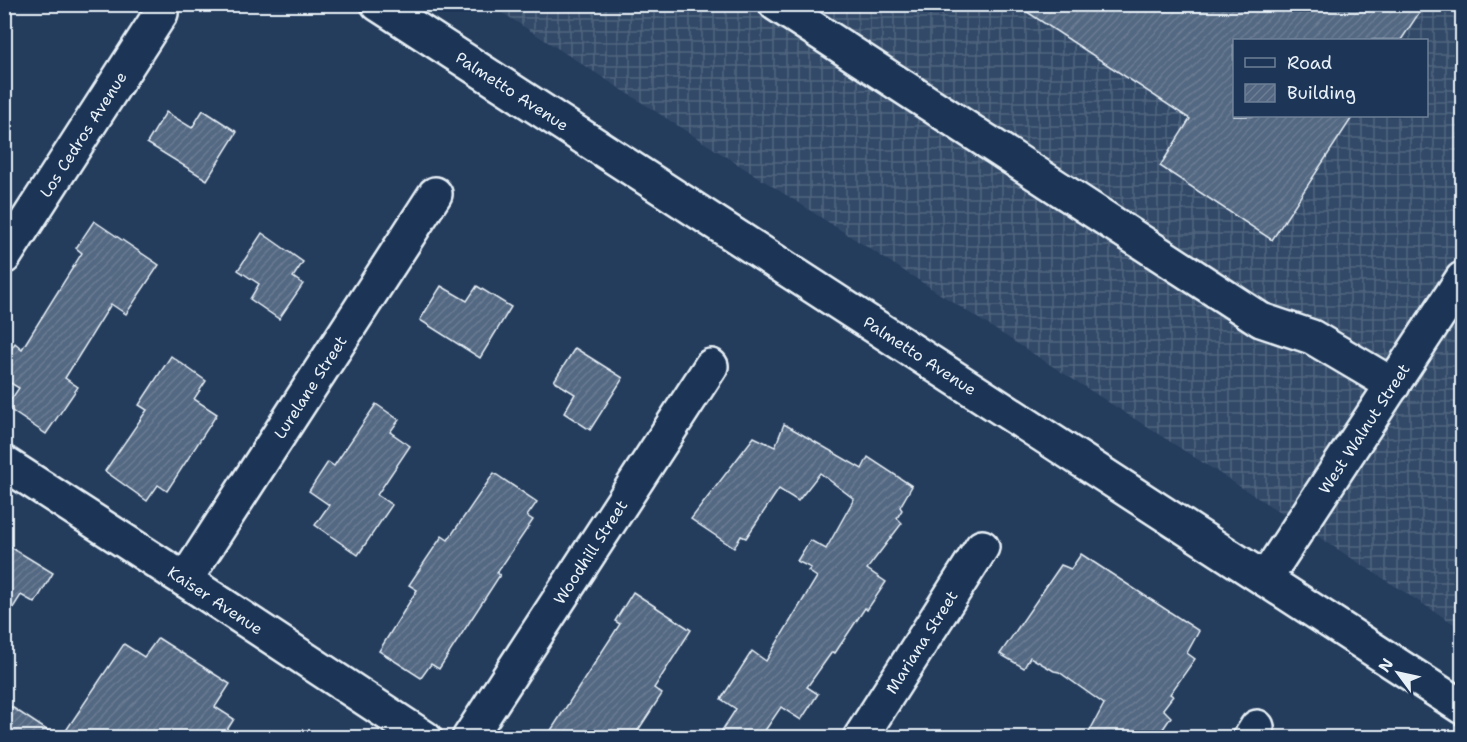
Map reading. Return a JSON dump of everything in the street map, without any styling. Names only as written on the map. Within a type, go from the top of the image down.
[{"type":"street","name":"Palmetto Avenue","points":[[378,4],[1462,707]]},
{"type":"street","points":[[776,4],[1261,320],[1312,337],[1393,385]]},
{"type":"street","name":"Los Cedros Avenue","points":[[4,257],[161,13]]},
{"type":"street","name":"Lurelane Street","points":[[185,579],[435,194]]},
{"type":"street","name":"West Walnut Street","points":[[1265,579],[1462,279]]},
{"type":"street","name":"Woodhill Street","points":[[470,738],[711,366]]},
{"type":"street","name":"Kaiser Avenue","points":[[4,464],[185,579],[425,738]]},
{"type":"street","name":"Mariana Street","points":[[860,738],[982,547]]},
{"type":"shaded area","points":[[490,5],[1462,5],[1462,629]]},
{"type":"building","points":[[1015,4],[1425,4],[1402,39],[1233,39],[1233,117],[1352,117],[1272,240],[1160,166],[1190,119]]},
{"type":"building","points":[[203,110],[237,132],[207,180],[147,143],[166,112],[192,128]]},
{"type":"building","points":[[94,221],[159,265],[126,314],[111,304],[65,378],[78,387],[46,434],[6,407],[19,388],[4,379],[4,359],[15,343],[22,349],[82,253],[76,248]]},
{"type":"building","points":[[262,233],[303,262],[293,277],[303,284],[279,319],[250,299],[259,284],[238,270]]},
{"type":"building","points":[[441,286],[467,301],[477,286],[511,307],[480,358],[420,320]]},
{"type":"building","points":[[575,348],[623,378],[590,430],[564,413],[575,394],[554,381]]},
{"type":"building","points":[[171,356],[206,381],[194,399],[217,414],[167,491],[158,485],[147,501],[105,471],[147,410],[139,405]]},
{"type":"building","points":[[376,404],[399,420],[390,432],[410,446],[377,495],[392,505],[358,555],[315,525],[329,505],[309,491],[328,462],[334,466]]},
{"type":"building","points":[[784,424],[862,469],[868,457],[912,486],[900,507],[902,510],[897,518],[902,523],[867,569],[886,582],[867,610],[865,608],[835,653],[832,652],[807,687],[818,694],[801,720],[781,707],[760,738],[717,738],[736,709],[721,699],[752,651],[766,661],[817,577],[808,571],[811,568],[797,561],[810,540],[826,549],[854,499],[820,473],[798,501],[779,489],[746,538],[741,536],[734,548],[691,519],[754,437],[775,447]]},
{"type":"building","points":[[494,473],[537,502],[527,516],[533,520],[497,573],[500,575],[439,669],[431,664],[421,678],[379,651],[417,590],[409,585],[442,536],[448,540]]},
{"type":"building","points":[[4,543],[53,573],[35,603],[21,595],[4,622]]},
{"type":"building","points":[[1081,554],[1199,631],[1187,653],[1195,659],[1170,694],[1173,696],[1163,709],[1171,717],[1157,738],[1086,738],[1104,704],[1059,672],[1030,657],[1024,668],[1000,654],[1061,565],[1071,569]]},
{"type":"building","points":[[633,592],[691,630],[654,688],[662,694],[633,738],[546,738],[620,624],[615,621]]},
{"type":"building","points":[[158,638],[230,684],[215,707],[234,719],[222,738],[61,738],[124,644],[144,657]]},
{"type":"building","points":[[4,702],[59,738],[4,738]]}]
